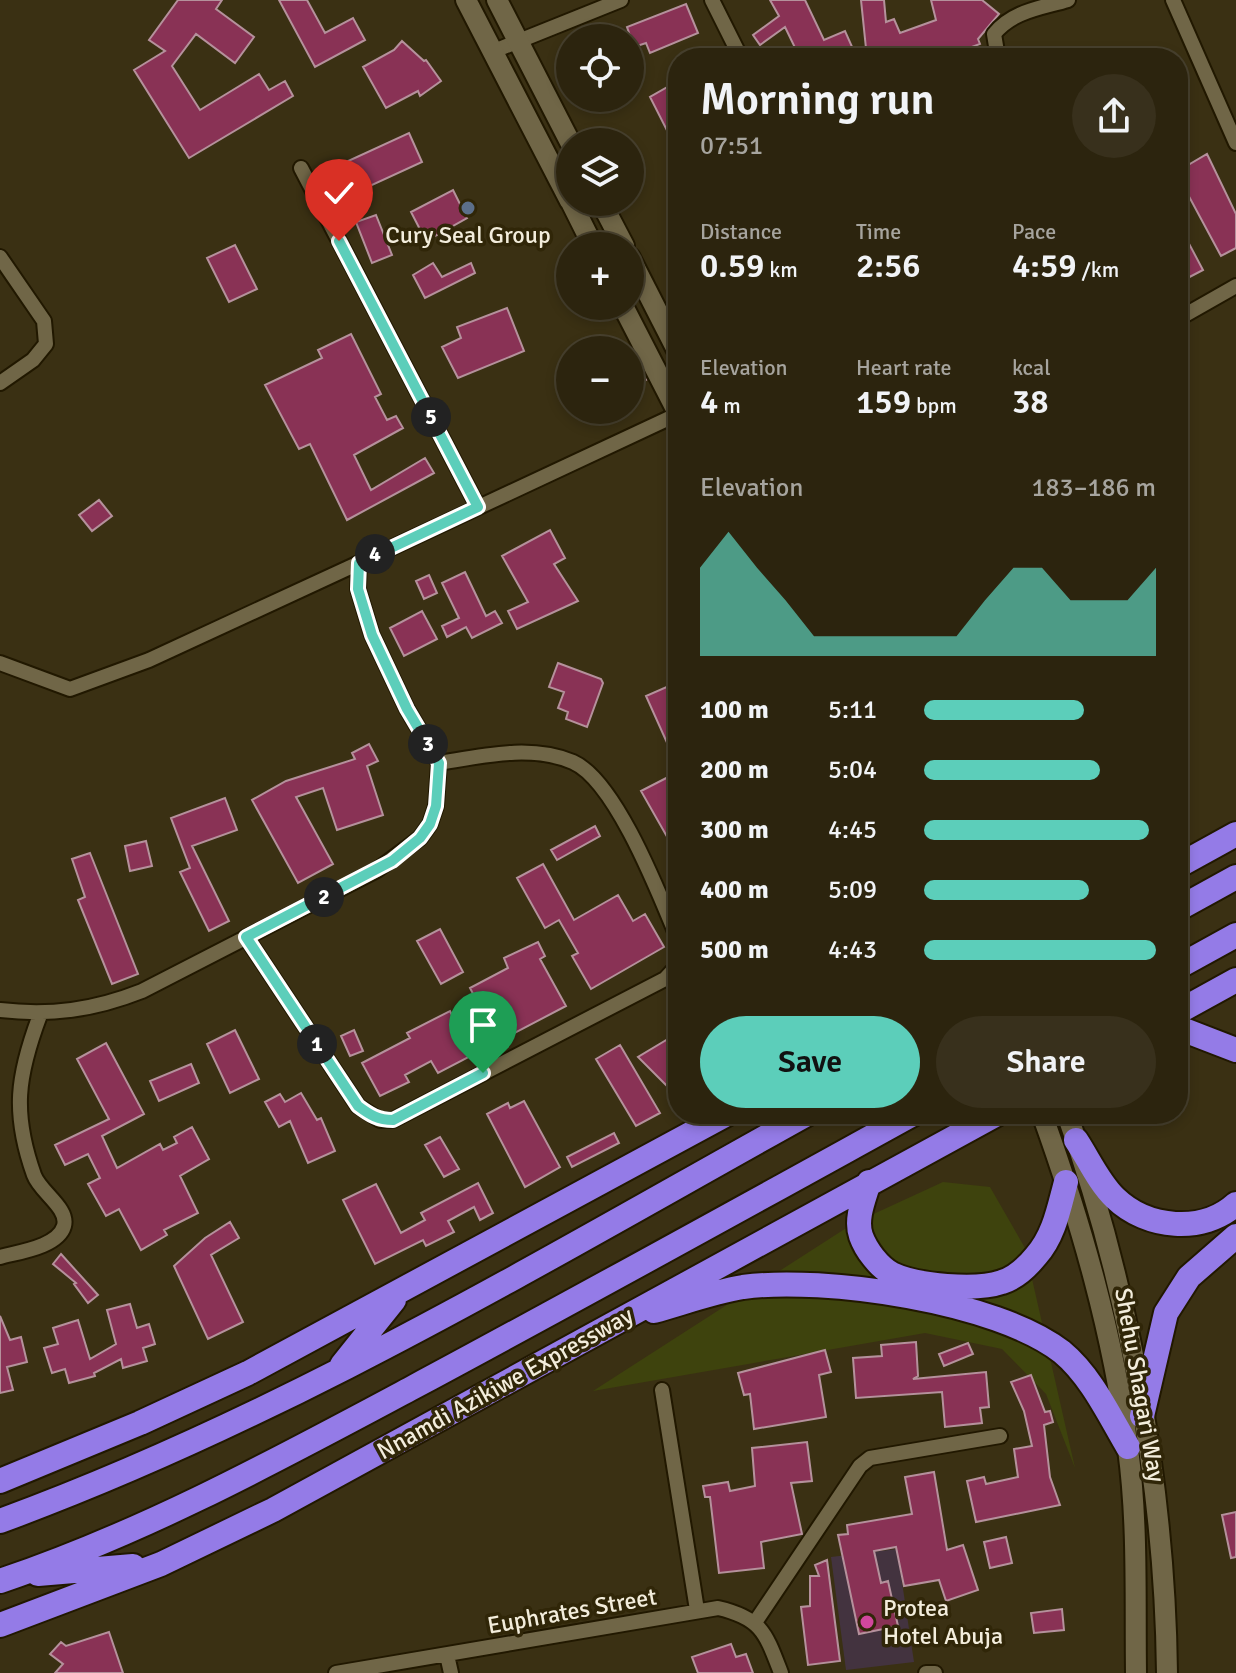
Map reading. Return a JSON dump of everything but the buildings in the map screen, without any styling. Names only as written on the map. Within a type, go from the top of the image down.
[{"type":"highway","points":[[1188,860],[1236,834]]},
{"type":"highway","points":[[1188,903],[1236,877]]},
{"type":"highway","points":[[1188,961],[1236,935]]},
{"type":"highway","points":[[1188,1006],[1236,980]]},
{"type":"highway","points":[[1188,1032],[1236,1050]]},
{"type":"highway","points":[[0,1481],[140,1423],[248,1373],[708,1124]]},
{"type":"highway","points":[[0,1521],[90,1488],[198,1441],[337,1371],[789,1124]]},
{"type":"highway","name":"Nnamdi Azikiwe Expressway","points":[[8,1578],[191,1503],[283,1457],[535,1323],[895,1124]]},
{"type":"highway","name":"Nnamdi Azikiwe Expressway","points":[[0,1625],[161,1564],[273,1510],[978,1124]]},
{"type":"highway","points":[[1076,1140],[1115,1199],[1137,1213],[1161,1222],[1186,1224],[1207,1222],[1236,1204]]},
{"type":"highway","points":[[869,1182],[860,1212],[860,1235],[872,1256],[892,1274],[973,1288],[1002,1282],[1018,1274],[1038,1255],[1052,1233],[1066,1182]]},
{"type":"highway","points":[[1142,1416],[1166,1313],[1189,1277],[1236,1236]]},
{"type":"highway","points":[[617,1321],[742,1287],[802,1285],[868,1291],[941,1304],[1037,1335],[1065,1354],[1092,1387],[1128,1447]]},
{"type":"highway","points":[[337,1371],[403,1288]]},
{"type":"highway","points":[[8,1578],[161,1564]]},
{"type":"main road","points":[[466,0],[556,173]]},
{"type":"main road","points":[[497,0],[563,128]]},
{"type":"main road","points":[[644,285],[668,332]]},
{"type":"main road","points":[[630,320],[668,394]]},
{"type":"main road","name":"Shehu Shagari Way","points":[[1046,1124],[1094,1271],[1128,1447],[1134,1513],[1136,1673]]},
{"type":"main road","name":"Shehu Shagari Way","points":[[1070,1124],[1121,1299],[1135,1363],[1159,1547],[1167,1673]]},
{"type":"street","points":[[494,51],[621,0]]},
{"type":"street","points":[[712,0],[736,48]]},
{"type":"street","points":[[996,48],[994,34],[1003,22],[1019,14],[1068,0]]},
{"type":"street","points":[[1173,0],[1236,143]]},
{"type":"street","points":[[301,168],[478,507]]},
{"type":"street","points":[[0,257],[44,321],[46,344],[33,360],[0,383]]},
{"type":"street","points":[[1188,313],[1236,286]]},
{"type":"street","points":[[0,663],[70,689],[149,660],[668,419]]},
{"type":"street","points":[[0,1010],[40,1015],[117,1001],[168,979],[377,870],[420,838],[430,824],[436,806],[439,763],[407,709],[376,646],[358,589],[359,563]]},
{"type":"street","points":[[439,763],[505,753],[552,756],[574,762],[592,774],[629,832],[668,917]]},
{"type":"street","points":[[246,937],[358,1106],[380,1120],[393,1120],[668,976]]},
{"type":"street","points":[[0,1257],[48,1242],[62,1231],[65,1219],[63,1212],[40,1188],[19,1120],[19,1081],[40,1015]]},
{"type":"street","points":[[662,1390],[697,1610]]},
{"type":"street","points":[[781,1673],[768,1639],[756,1621],[860,1466],[870,1458],[1000,1436]]},
{"type":"street","name":"Euphrates Street","points":[[336,1673],[697,1610],[718,1608],[756,1621]]},
{"type":"street","points":[[447,1655],[451,1673]]},
{"type":"street","points":[[926,1673],[935,1673]]},
{"type":"shaded area","points":[[897,1549],[914,1662],[846,1670],[831,1557]]},
{"type":"green space","points":[[943,1182],[990,1187],[1025,1248],[1075,1468],[1046,1394],[1002,1349],[925,1333],[593,1391],[854,1223]]},
{"type":"place","name":"Cury Seal Group","points":[[468,208]]},
{"type":"place","name":"Protea Hotel Abuja","points":[[867,1622]]},
{"type":"route","points":[[339,241],[478,507],[359,563],[357,575],[363,612],[381,658],[439,763],[436,806],[430,824],[420,838],[392,861],[246,937],[358,1106],[370,1115],[380,1120],[393,1120],[483,1073]]}]
